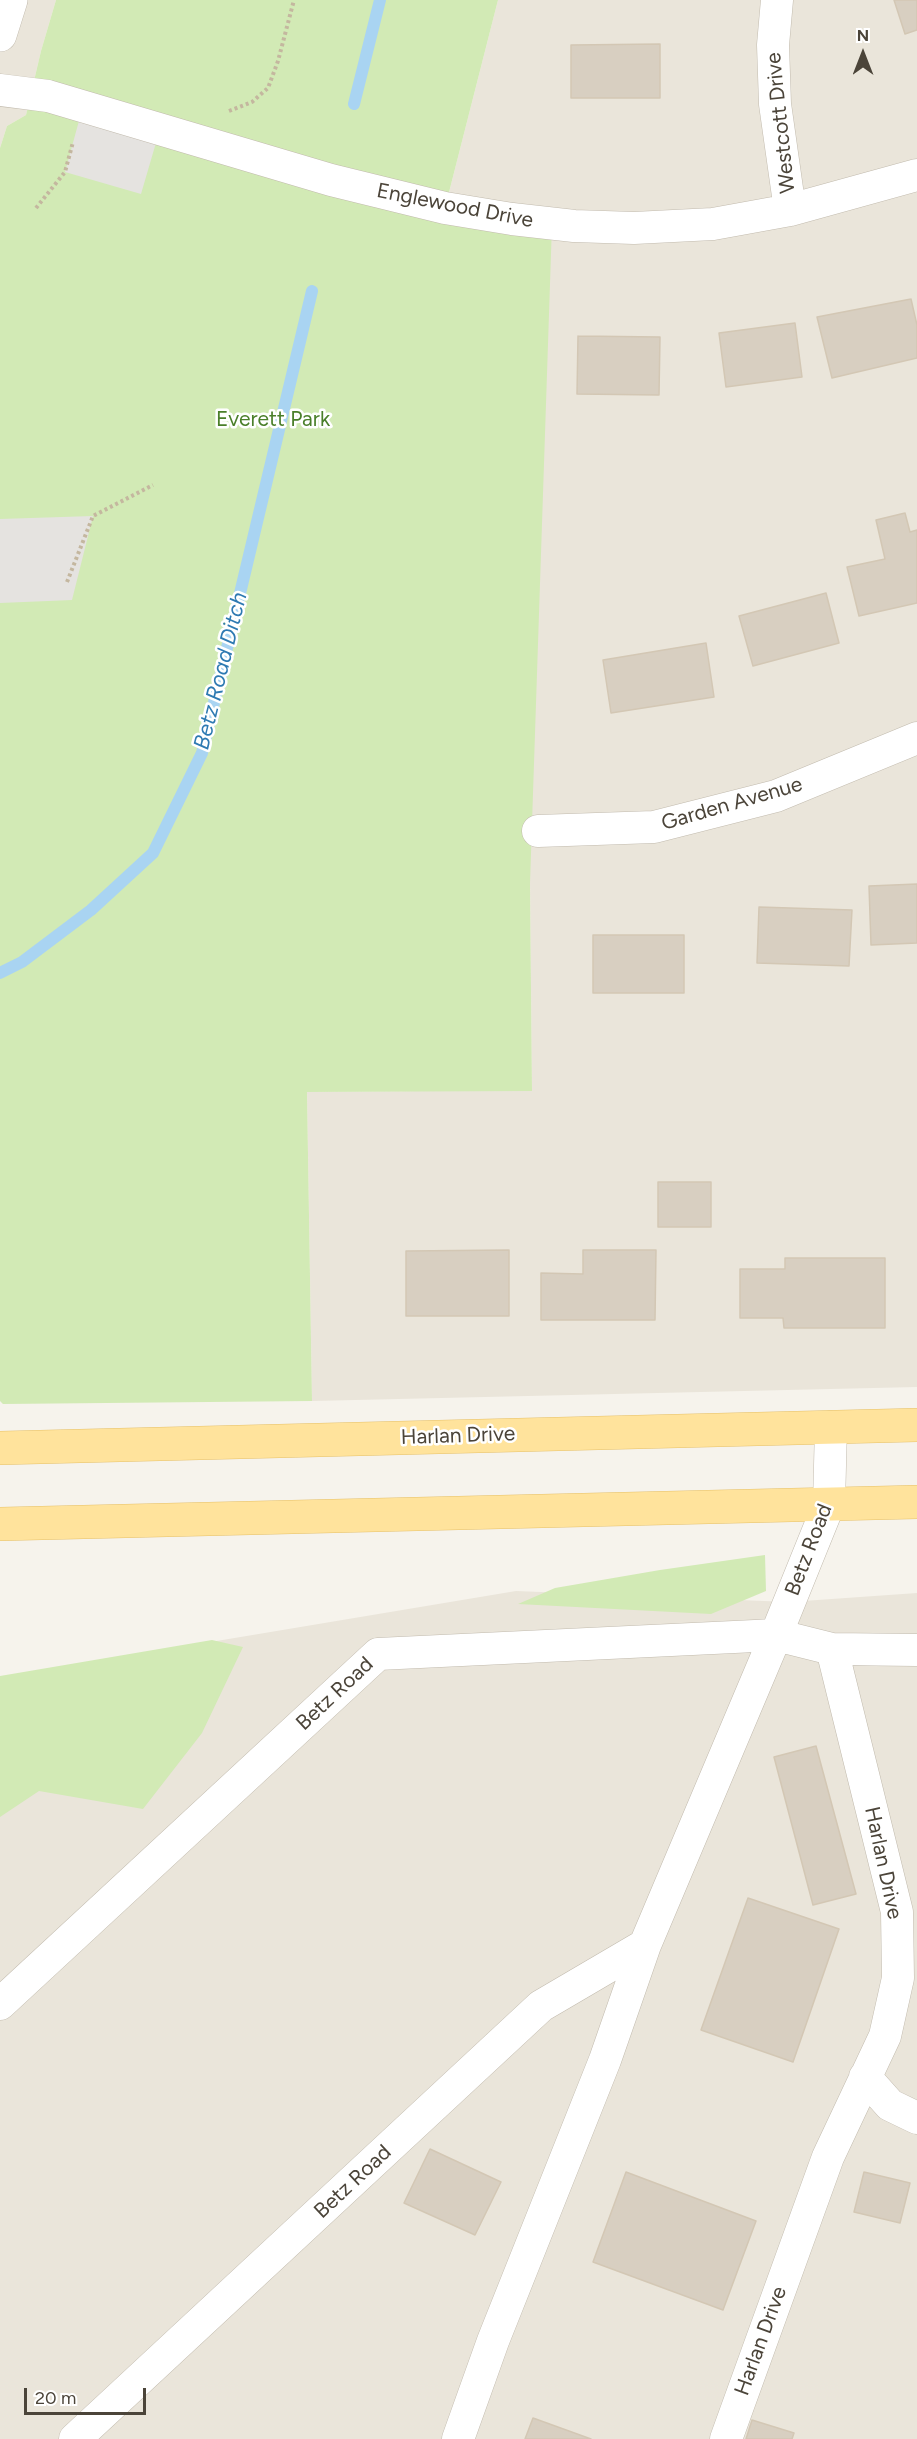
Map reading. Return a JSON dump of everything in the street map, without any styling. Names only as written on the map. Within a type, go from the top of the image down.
[{"type":"main road","name":"Harlan Drive","points":[[0,1448],[917,1425]]},
{"type":"main road","points":[[0,1524],[917,1502]]},
{"type":"street","points":[[0,35],[11,0]]},
{"type":"street","name":"Westcott Drive","points":[[777,0],[773,45],[775,104],[790,210]]},
{"type":"street","name":"Englewood Drive","points":[[0,90],[48,96],[331,180],[445,208],[574,226],[634,228],[713,224],[790,210],[917,175]]},
{"type":"street","name":"Garden Avenue","points":[[538,831],[654,827],[776,796],[917,738]]},
{"type":"street","name":"Betz Road","points":[[458,2439],[498,2330],[605,2060],[645,1945],[829,1504],[831,1427]]},
{"type":"street","points":[[776,1635],[832,1649],[917,1650]]},
{"type":"street","name":"Betz Road","points":[[0,2004],[378,1654],[776,1635]]},
{"type":"street","name":"Harlan Drive","points":[[726,2439],[828,2157],[885,2036],[898,1978],[897,1912],[832,1649]]},
{"type":"street","name":"Betz Road","points":[[75,2439],[541,2006],[645,1945]]},
{"type":"street","points":[[865,2077],[890,2105],[917,2118]]},
{"type":"path","points":[[228,111],[252,102],[268,88],[278,61],[294,0]]},
{"type":"path","points":[[36,208],[65,172],[73,141]]},
{"type":"path","points":[[67,582],[93,516],[153,485]]},
{"type":"shaded area","points":[[0,0],[56,0],[26,115],[7,126],[0,148]]},
{"type":"shaded area","points":[[498,0],[917,0],[917,1387],[312,1401],[307,1092],[532,1090],[530,883],[445,208]]},
{"type":"shaded area","points":[[83,106],[160,129],[141,194],[65,172]]},
{"type":"shaded area","points":[[93,516],[72,600],[0,603],[0,519]]},
{"type":"shaded area","points":[[516,1591],[789,1602],[917,1593],[917,2439],[0,2439],[0,1708],[43,1670]]},
{"type":"green space","name":"Everett Park","points":[[56,0],[498,0],[445,208],[552,224],[530,883],[532,1091],[307,1092],[312,1401],[3,1404],[0,1401],[0,148],[7,126],[26,115]]},
{"type":"green space","points":[[765,1555],[766,1591],[711,1614],[518,1604],[555,1588]]},
{"type":"green space","points":[[212,1640],[243,1647],[202,1733],[143,1809],[39,1791],[0,1817],[0,1676]]},
{"type":"building","points":[[894,0],[917,0],[917,30],[905,34]]},
{"type":"building","points":[[660,44],[660,98],[571,98],[571,45]]},
{"type":"building","points":[[911,299],[917,325],[917,358],[832,378],[817,317]]},
{"type":"building","points":[[795,323],[802,377],[726,387],[719,333]]},
{"type":"building","points":[[578,336],[660,337],[659,395],[577,394]]},
{"type":"building","points":[[905,513],[910,532],[917,530],[917,603],[859,616],[847,567],[885,559],[876,520]]},
{"type":"building","points":[[826,593],[839,643],[753,666],[739,616]]},
{"type":"building","points":[[706,643],[714,697],[611,713],[603,660]]},
{"type":"building","points":[[917,884],[917,943],[871,945],[869,886]]},
{"type":"building","points":[[759,907],[852,910],[849,966],[757,963]]},
{"type":"building","points":[[593,935],[684,935],[684,993],[593,993]]},
{"type":"building","points":[[658,1182],[711,1182],[711,1227],[658,1227]]},
{"type":"building","points":[[509,1250],[509,1316],[406,1316],[406,1251]]},
{"type":"building","points":[[583,1250],[656,1250],[655,1320],[541,1320],[541,1273],[583,1274]]},
{"type":"building","points":[[785,1258],[885,1258],[885,1328],[784,1328],[783,1318],[740,1318],[740,1269],[785,1269]]},
{"type":"building","points":[[816,1746],[856,1894],[813,1905],[774,1757]]},
{"type":"building","points":[[748,1898],[839,1929],[793,2062],[701,2030]]},
{"type":"building","points":[[430,2149],[501,2182],[475,2235],[404,2203]]},
{"type":"building","points":[[626,2172],[756,2221],[723,2310],[593,2262]]},
{"type":"building","points":[[864,2172],[910,2183],[900,2223],[854,2212]]},
{"type":"building","points":[[533,2418],[591,2439],[525,2439]]},
{"type":"building","points":[[752,2420],[794,2433],[792,2439],[746,2439]]},
{"type":"waterway","name":"Betz Road Ditch","points":[[354,104],[380,0]]},
{"type":"waterway","name":"Betz Road Ditch","points":[[0,973],[22,962],[91,910],[153,853],[202,753],[312,291]]}]
